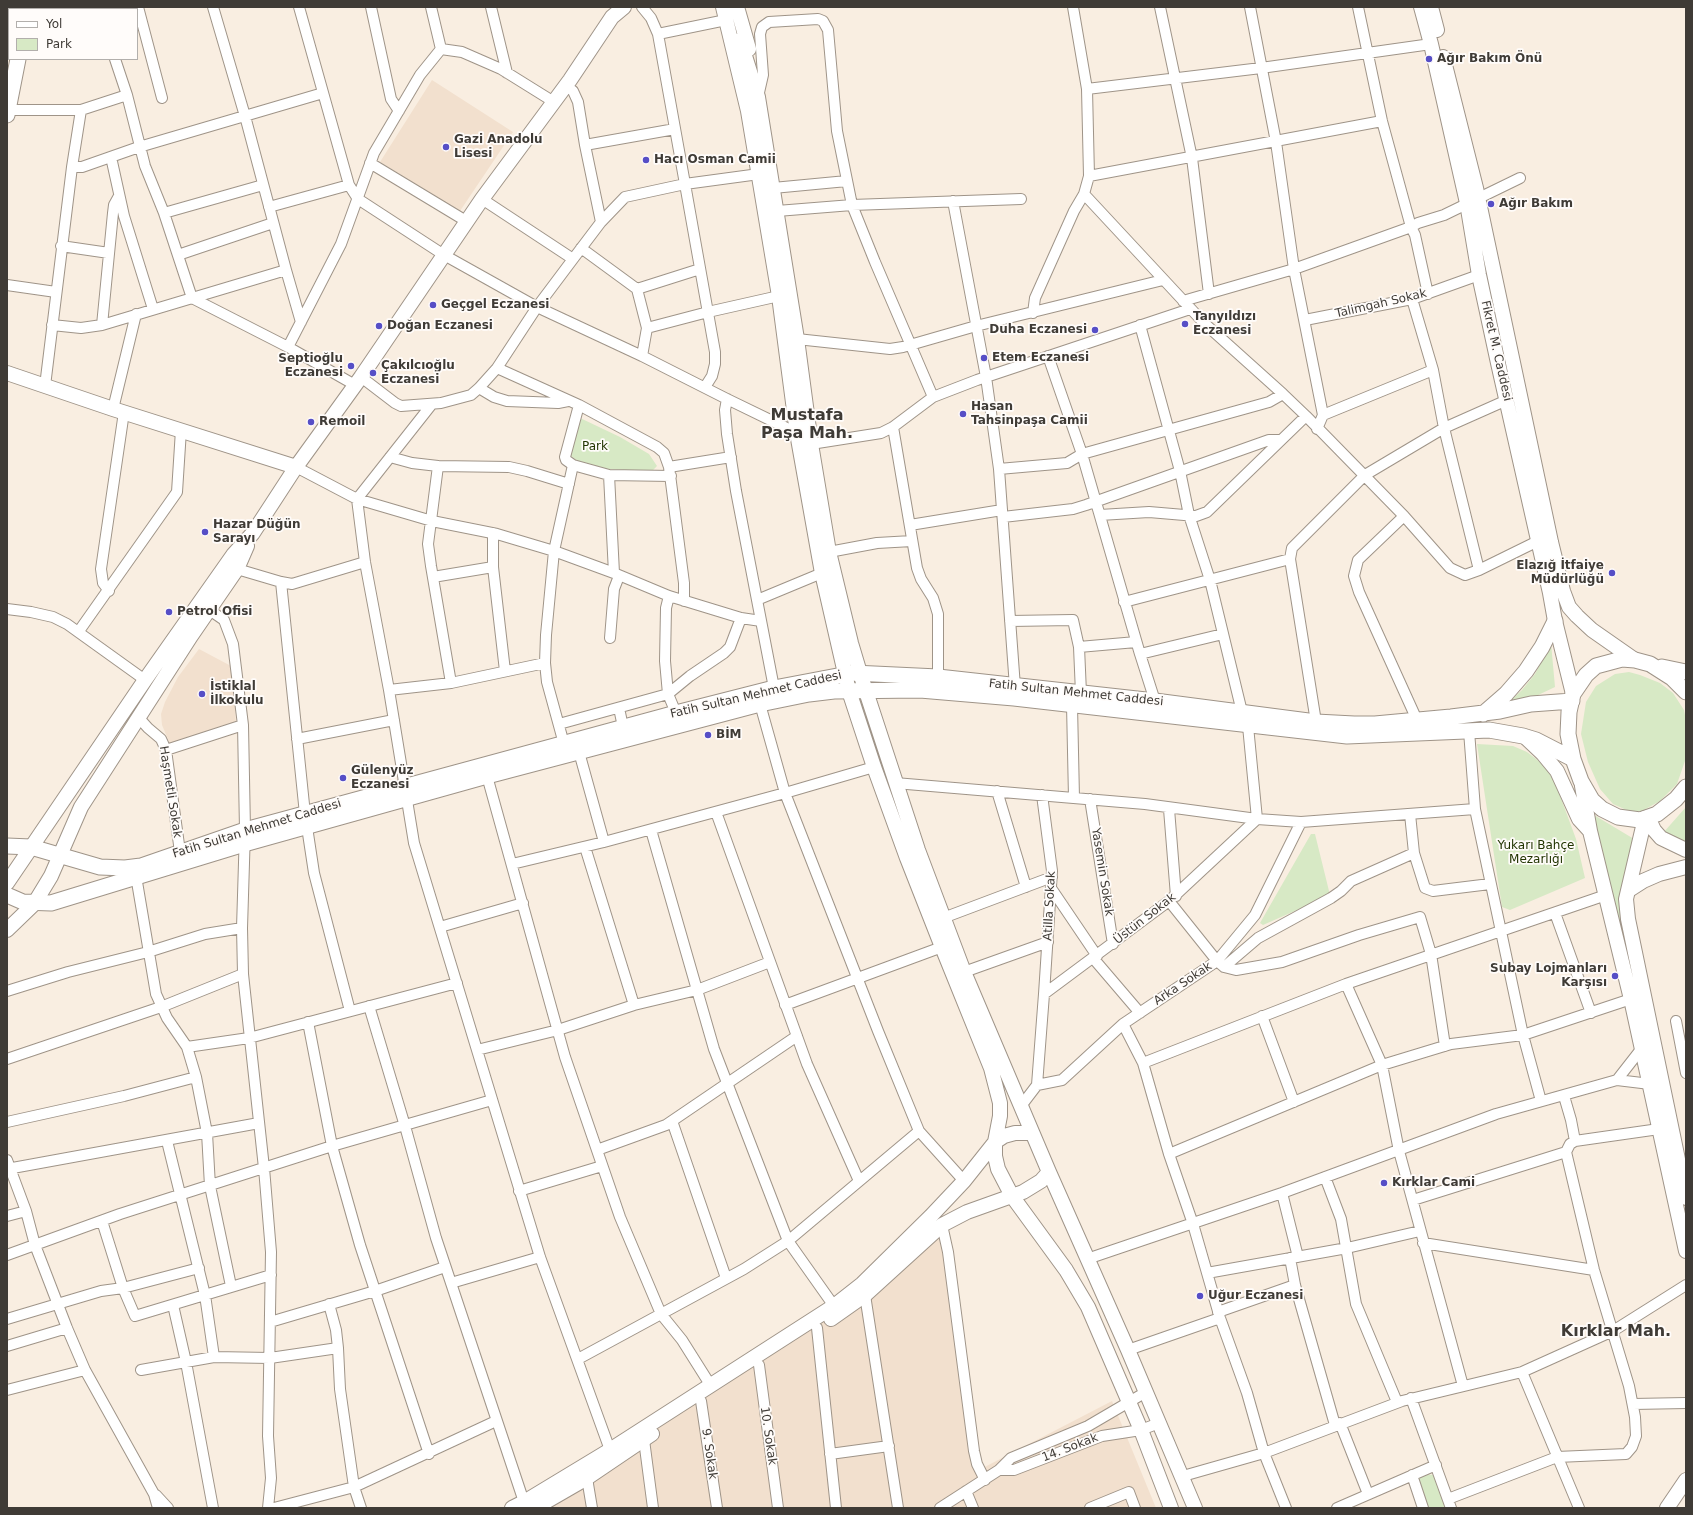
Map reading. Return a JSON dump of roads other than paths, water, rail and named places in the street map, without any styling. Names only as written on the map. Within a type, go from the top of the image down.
[{"type":"main road","points":[[7,930],[34,904],[51,876],[81,807],[208,609],[237,569],[253,533],[296,467],[358,381],[466,221],[566,86],[615,12],[624,7]]},
{"type":"main road","points":[[736,7],[753,64],[797,338],[811,444],[829,552],[851,643],[860,673],[895,783],[943,918],[964,972],[1049,1172],[1183,1476],[1195,1508]]},
{"type":"main road","name":"Fikret M. Caddesi","points":[[1421,7],[1473,201],[1479,275],[1572,698]]},
{"type":"main road","points":[[1431,7],[1473,201],[1563,591],[1569,607],[1577,616],[1592,630],[1635,660]]},
{"type":"main road","points":[[726,11],[758,97]]},
{"type":"main road","points":[[726,11],[748,111],[759,174],[779,296],[797,433],[822,573],[849,691],[874,767],[942,948],[992,1068],[999,1092],[1000,1116],[995,1142],[995,1156],[998,1170],[1012,1196],[1023,1209],[1078,1289],[1098,1328],[1142,1430],[1171,1508]]},
{"type":"main road","points":[[7,113],[18,60]]},
{"type":"main road","points":[[14,83],[26,60]]},
{"type":"main road","points":[[7,373],[296,467]]},
{"type":"main road","points":[[7,883],[145,680],[233,555],[253,533]]},
{"type":"main road","points":[[1483,714],[1506,694],[1526,671],[1542,647],[1555,621]]},
{"type":"main road","points":[[1686,672],[1635,660],[1622,659],[1596,666],[1586,675],[1572,698],[1569,712],[1568,734],[1572,759],[1592,800],[1602,810],[1618,817],[1640,820],[1666,808],[1686,787]]},
{"type":"main road","points":[[1650,664],[1672,678],[1686,692]]},
{"type":"main road","name":"Fatih Sultan Mehmet Caddesi","points":[[7,846],[31,848],[100,866],[126,868],[141,866],[180,852],[245,837],[406,792],[564,744],[676,713],[774,688],[860,673],[938,677],[1015,687],[1076,699],[1155,701],[1245,719],[1316,722],[1375,724],[1483,714],[1531,704],[1572,698]]},
{"type":"main road","points":[[406,792],[487,776],[760,704],[809,694],[849,691],[920,690],[1076,699],[1245,719],[1347,736],[1490,730],[1536,740],[1572,759]]},
{"type":"main road","points":[[1523,736],[1543,754],[1557,771],[1579,820],[1590,831]]},
{"type":"main road","points":[[1582,781],[1590,831],[1631,999],[1686,1251]]},
{"type":"main road","points":[[1647,818],[1661,838],[1686,850]]},
{"type":"main road","points":[[1647,818],[1626,898],[1628,919],[1686,1198]]},
{"type":"main road","points":[[7,896],[34,904],[51,903],[136,876],[245,837]]},
{"type":"main road","points":[[1629,890],[1642,881],[1659,874],[1686,867]]},
{"type":"main road","points":[[524,1506],[834,1306],[862,1284],[931,1216],[964,1181],[995,1142],[1004,1136],[1015,1132],[1032,1132]]},
{"type":"main road","points":[[524,1506],[587,1478],[701,1401],[817,1328],[865,1295],[942,1225],[967,1212],[1032,1188],[1049,1172]]},
{"type":"main road","points":[[1667,1508],[1686,1480]]},
{"type":"street","points":[[138,7],[162,98]]},
{"type":"street","points":[[213,7],[245,116],[301,322]]},
{"type":"street","points":[[299,7],[348,185],[358,199],[444,255],[537,308],[642,356],[705,387],[797,433],[811,444],[881,433],[893,428],[932,398],[986,377],[1140,326],[1209,294],[1294,269],[1411,228],[1418,223],[1444,215],[1520,178]]},
{"type":"street","points":[[371,7],[391,99],[399,111]]},
{"type":"street","points":[[431,7],[442,49]]},
{"type":"street","points":[[491,7],[507,73]]},
{"type":"street","points":[[642,7],[651,18],[658,34],[715,352],[715,364],[712,376],[705,387]]},
{"type":"street","points":[[1033,313],[1035,298],[1074,211],[1084,194],[1089,176],[1087,89],[1073,7]]},
{"type":"street","points":[[1160,7],[1192,158],[1209,294]]},
{"type":"street","points":[[1250,7],[1276,142],[1294,269],[1323,414],[1317,429]]},
{"type":"street","points":[[1358,7],[1382,121],[1411,228],[1415,235],[1428,294]]},
{"type":"street","points":[[658,34],[726,11]]},
{"type":"street","points":[[758,97],[764,75],[760,34],[762,27],[769,22],[818,19],[823,21],[828,30],[837,131],[852,205],[874,262],[911,345],[932,398]]},
{"type":"street","points":[[1087,89],[1261,68],[1431,44]]},
{"type":"street","points":[[288,347],[341,244],[370,163],[420,75],[442,49]]},
{"type":"street","points":[[442,49],[462,52],[507,73],[554,102]]},
{"type":"street","points":[[115,60],[127,95],[139,147],[164,213],[192,298],[358,381],[401,406],[432,404],[460,399],[471,395],[479,388],[497,368],[537,308],[581,248],[601,222],[625,197],[685,184],[759,174]]},
{"type":"street","points":[[566,86],[573,91],[578,102],[585,145],[601,222]]},
{"type":"street","points":[[72,167],[82,166],[139,147],[323,93]]},
{"type":"street","points":[[7,113],[81,110],[127,95]]},
{"type":"street","points":[[44,386],[61,246],[81,110]]},
{"type":"street","points":[[1089,176],[1192,158],[1382,121]]},
{"type":"street","points":[[585,145],[675,129]]},
{"type":"street","points":[[111,157],[119,196],[153,309]]},
{"type":"street","points":[[370,163],[466,221]]},
{"type":"street","points":[[773,188],[847,181]]},
{"type":"street","points":[[164,213],[263,185]]},
{"type":"street","points":[[269,207],[348,185]]},
{"type":"street","points":[[1084,194],[1204,323],[1306,416],[1317,429],[1365,475],[1404,516],[1450,568],[1465,575],[1479,570],[1538,541]]},
{"type":"street","points":[[102,325],[113,209],[119,196]]},
{"type":"street","points":[[482,199],[573,259]]},
{"type":"street","points":[[777,211],[852,205],[1021,199]]},
{"type":"street","points":[[953,201],[986,377],[999,469],[1015,687]]},
{"type":"street","points":[[178,254],[273,223]]},
{"type":"street","points":[[61,246],[109,253]]},
{"type":"street","points":[[581,248],[637,289],[647,328],[642,356]]},
{"type":"street","points":[[637,289],[700,269]]},
{"type":"street","points":[[52,325],[81,328],[102,325],[286,270]]},
{"type":"street","name":"Talimgah Sokak","points":[[1305,320],[1412,299],[1479,275]]},
{"type":"street","points":[[797,338],[890,349],[911,345],[976,326],[1163,280]]},
{"type":"street","points":[[7,285],[56,292]]},
{"type":"street","points":[[647,328],[779,296]]},
{"type":"street","points":[[1412,299],[1433,370],[1444,428],[1479,570]]},
{"type":"street","points":[[109,590],[102,583],[101,569],[119,410],[136,314]]},
{"type":"street","points":[[1140,326],[1180,471],[1189,515],[1210,580],[1245,719],[1257,820]]},
{"type":"street","points":[[1048,356],[1082,454],[1124,602],[1155,701]]},
{"type":"street","points":[[497,368],[578,405],[657,447],[664,453],[670,471],[684,583],[684,601]]},
{"type":"street","points":[[1323,414],[1433,370]]},
{"type":"street","points":[[479,388],[494,397],[507,401],[558,403],[568,401]]},
{"type":"street","points":[[999,469],[1061,464],[1073,460],[1082,454],[1269,402],[1283,394]]},
{"type":"street","points":[[727,399],[725,421],[774,688]]},
{"type":"street","points":[[1316,722],[1290,559],[1290,552],[1294,544],[1365,475],[1444,428],[1507,400]]},
{"type":"street","points":[[432,404],[357,498],[365,562],[389,690],[414,843],[540,1257],[610,1450]]},
{"type":"street","points":[[578,405],[565,457],[566,460],[573,465],[609,474],[670,471],[731,457]]},
{"type":"street","points":[[1100,515],[1149,512],[1189,515],[1202,514],[1214,508],[1306,416]]},
{"type":"street","points":[[893,428],[917,568],[921,579],[933,598],[938,610],[938,677]]},
{"type":"street","points":[[79,631],[177,492],[181,430]]},
{"type":"street","points":[[910,526],[1003,513],[1073,508],[1096,502],[1269,440],[1281,440]]},
{"type":"street","points":[[390,457],[412,463],[438,466],[509,467],[569,484]]},
{"type":"street","points":[[564,744],[548,682],[545,663],[546,634],[554,551],[573,465]]},
{"type":"street","points":[[438,466],[428,544],[432,577],[451,683]]},
{"type":"street","points":[[296,467],[357,498],[432,521],[493,533],[554,551],[669,596],[741,618],[761,621]]},
{"type":"street","points":[[609,474],[617,575],[614,589],[610,638]]},
{"type":"street","points":[[1404,516],[1358,560],[1354,576],[1359,592],[1417,720]]},
{"type":"street","points":[[493,533],[493,567],[505,671]]},
{"type":"street","points":[[829,552],[877,543],[912,541]]},
{"type":"street","points":[[1124,602],[1290,559]]},
{"type":"street","points":[[237,569],[292,584],[365,562]]},
{"type":"street","points":[[432,577],[493,567]]},
{"type":"street","points":[[757,600],[822,573]]},
{"type":"street","points":[[281,582],[306,820],[314,873],[350,1011]]},
{"type":"street","points":[[669,596],[666,608],[668,694],[676,713]]},
{"type":"street","points":[[7,608],[53,617],[79,631],[145,680]]},
{"type":"street","points":[[208,609],[224,620],[233,644],[243,725],[245,837],[242,928],[243,974],[264,1168],[271,1252],[268,1436],[271,1478],[268,1508]]},
{"type":"street","points":[[559,724],[668,694],[730,647],[741,618]]},
{"type":"street","points":[[1010,621],[1073,620],[1078,647],[1074,798]]},
{"type":"street","points":[[1140,654],[1223,634]]},
{"type":"street","points":[[1078,647],[1136,642]]},
{"type":"street","points":[[389,690],[451,683],[545,663]]},
{"type":"street","points":[[760,704],[785,793],[857,978],[919,1131],[964,1181]]},
{"type":"street","points":[[619,708],[623,728]]},
{"type":"street","name":"Haşmetli Sokak","points":[[139,718],[161,739],[166,750],[180,852]]},
{"type":"street","points":[[297,739],[394,720]]},
{"type":"street","points":[[166,750],[243,725]]},
{"type":"street","points":[[1469,731],[1475,808],[1523,1035],[1541,1101]]},
{"type":"street","points":[[579,752],[604,842]]},
{"type":"street","points":[[512,864],[651,830],[874,767]]},
{"type":"street","points":[[487,776],[565,1057],[620,1217],[661,1314],[682,1340],[711,1386]]},
{"type":"street","points":[[895,783],[1145,804],[1169,809],[1257,820],[1301,822],[1475,808]]},
{"type":"street","points":[[997,791],[1026,887]]},
{"type":"street","name":"Atilla Sokak","points":[[1042,795],[1052,877],[1044,994]]},
{"type":"street","name":"Yasemin Sokak","points":[[1090,799],[1113,944]]},
{"type":"street","points":[[1169,809],[1172,899],[1220,964],[1236,970],[1282,962],[1359,935],[1420,917],[1431,954],[1445,1046]]},
{"type":"street","points":[[716,812],[807,1064],[859,1181]]},
{"type":"street","points":[[1410,814],[1414,853],[1424,886],[1428,890],[1434,891],[1490,884]]},
{"type":"street","name":"Üstün Sokak","points":[[1044,994],[1172,899],[1257,820]]},
{"type":"street","name":"Arka Sokak","points":[[1037,1085],[1062,1080],[1123,1024],[1220,964],[1255,915],[1301,822]]},
{"type":"street","points":[[651,830],[714,1049],[788,1241],[834,1306]]},
{"type":"street","points":[[585,847],[634,1005]]},
{"type":"street","points":[[1220,964],[1273,929],[1341,892],[1351,881],[1414,853]]},
{"type":"street","points":[[136,876],[156,994],[161,1007],[187,1047],[196,1077],[207,1133],[210,1186],[231,1286]]},
{"type":"street","points":[[943,918],[1052,877]]},
{"type":"street","points":[[1051,888],[1095,957],[1140,1013]]},
{"type":"street","points":[[1143,1063],[1346,984],[1555,913],[1606,894]]},
{"type":"street","points":[[440,927],[523,903]]},
{"type":"street","points":[[1555,913],[1591,1013]]},
{"type":"street","points":[[7,991],[68,972],[148,952],[205,934],[242,928]]},
{"type":"street","points":[[964,972],[1048,942]]},
{"type":"street","points":[[785,1005],[942,948]]},
{"type":"street","points":[[477,1050],[558,1030],[634,1005],[697,990],[770,962]]},
{"type":"street","points":[[7,1059],[161,1007],[243,974]]},
{"type":"street","points":[[187,1047],[249,1038],[457,983]]},
{"type":"street","points":[[1346,984],[1382,1065],[1399,1151],[1414,1200],[1423,1243],[1463,1386]]},
{"type":"street","points":[[1021,1106],[1037,1085],[1044,994]]},
{"type":"street","points":[[1169,1154],[1382,1065],[1451,1044],[1523,1035],[1631,999]]},
{"type":"street","points":[[369,1006],[405,1126],[436,1238],[524,1506]]},
{"type":"street","points":[[1262,1016],[1294,1102]]},
{"type":"street","points":[[1676,1021],[1686,1073]]},
{"type":"street","points":[[308,1022],[332,1146],[360,1244],[429,1454]]},
{"type":"street","points":[[1123,1024],[1143,1063],[1169,1154],[1193,1224],[1219,1315],[1247,1393],[1264,1453],[1286,1508]]},
{"type":"street","points":[[597,1150],[666,1126],[797,1036]]},
{"type":"street","points":[[1617,1080],[1642,1048]]},
{"type":"street","points":[[7,1122],[124,1096],[196,1077]]},
{"type":"street","points":[[1087,1259],[1282,1193],[1496,1114],[1617,1080],[1650,1084]]},
{"type":"street","points":[[1564,1096],[1572,1120],[1575,1141]]},
{"type":"street","points":[[7,1255],[102,1220],[332,1146],[492,1100]]},
{"type":"street","points":[[672,1121],[726,1278]]},
{"type":"street","points":[[158,1508],[154,1494],[85,1370],[57,1304],[36,1245],[26,1211],[8,1166],[167,1141],[259,1124]]},
{"type":"street","points":[[1411,1398],[1450,1503],[1557,1457],[1626,1454],[1632,1448],[1636,1436],[1633,1404],[1594,1270],[1566,1152],[1570,1144],[1575,1141],[1659,1129]]},
{"type":"street","points":[[578,1359],[726,1278],[788,1241],[919,1131]]},
{"type":"street","points":[[167,1141],[179,1196],[205,1295],[214,1357]]},
{"type":"street","points":[[1414,1200],[1566,1152]]},
{"type":"street","points":[[519,1191],[602,1166]]},
{"type":"street","points":[[1325,1177],[1341,1219],[1356,1304],[1397,1402]]},
{"type":"street","points":[[1282,1193],[1294,1257],[1295,1284],[1338,1424],[1368,1494]]},
{"type":"street","points":[[7,1216],[26,1211]]},
{"type":"street","points":[[102,1220],[123,1288],[135,1316],[270,1275]]},
{"type":"street","points":[[942,1225],[948,1252],[974,1451],[977,1464],[985,1480]]},
{"type":"street","points":[[1207,1273],[1347,1248],[1420,1231]]},
{"type":"street","points":[[1423,1243],[1594,1270]]},
{"type":"street","points":[[451,1283],[540,1257]]},
{"type":"street","points":[[270,1322],[445,1267]]},
{"type":"street","points":[[7,1319],[101,1291],[123,1288],[199,1268]]},
{"type":"street","points":[[1128,1350],[1295,1284]]},
{"type":"street","points":[[1183,1476],[1264,1453],[1397,1402],[1522,1372],[1612,1332],[1686,1285]]},
{"type":"street","points":[[865,1295],[898,1508]]},
{"type":"street","points":[[329,1304],[336,1330],[340,1389],[354,1487],[361,1508]]},
{"type":"street","points":[[173,1305],[186,1362],[213,1508]]},
{"type":"street","points":[[7,1346],[67,1328]]},
{"type":"street","points":[[817,1328],[836,1508]]},
{"type":"street","points":[[141,1370],[214,1357],[270,1358],[338,1348]]},
{"type":"street","name":"10. Sokak","points":[[759,1365],[778,1508]]},
{"type":"street","points":[[7,1390],[85,1370]]},
{"type":"street","points":[[1522,1372],[1579,1508]]},
{"type":"street","name":"14. Sokak","points":[[940,1508],[985,1480],[999,1470],[1011,1458],[1088,1426],[1146,1392]]},
{"type":"street","name":"9. Sokak","points":[[701,1401],[717,1508]]},
{"type":"street","points":[[1633,1404],[1686,1403]]},
{"type":"street","points":[[274,1508],[354,1487],[429,1454],[496,1421]]},
{"type":"street","name":"14. Sokak","points":[[999,1470],[1014,1470],[1102,1436],[1142,1430],[1159,1422]]},
{"type":"street","points":[[644,1440],[654,1508]]},
{"type":"street","points":[[830,1454],[889,1446]]},
{"type":"street","points":[[1337,1508],[1436,1465]]},
{"type":"street","points":[[1412,1475],[1423,1508]]},
{"type":"street","points":[[587,1478],[592,1508]]},
{"type":"street","points":[[966,1491],[973,1508]]},
{"type":"street","points":[[1090,1508],[1130,1492],[1135,1508]]},
{"type":"street","points":[[154,1494],[168,1508]]},
{"type":"place","name":"Ağır Bakım Önü","points":[[1429,59]]},
{"type":"place","name":"Gazi Anadolu Lisesi","points":[[446,147]]},
{"type":"place","name":"Hacı Osman Camii","points":[[646,160]]},
{"type":"place","name":"Ağır Bakım","points":[[1491,204]]},
{"type":"place","name":"Geçgel Eczanesi","points":[[433,305]]},
{"type":"place","name":"Tanyıldızı Eczanesi","points":[[1185,324]]},
{"type":"place","name":"Doğan Eczanesi","points":[[379,326]]},
{"type":"place","name":"Duha Eczanesi","points":[[1095,330]]},
{"type":"place","name":"Etem Eczanesi","points":[[984,358]]},
{"type":"place","name":"Septioğlu Eczanesi","points":[[351,366]]},
{"type":"place","name":"Çakılcıoğlu Eczanesi","points":[[373,373]]},
{"type":"place","name":"Hasan Tahsinpaşa Camii","points":[[963,414]]},
{"type":"place","name":"Remoil","points":[[311,422]]},
{"type":"place","name":"Hazar Düğün Sarayı","points":[[205,532]]},
{"type":"place","name":"Elazığ İtfaiye Müdürlüğü","points":[[1612,573]]},
{"type":"place","name":"Petrol Ofisi","points":[[169,612]]},
{"type":"place","name":"İstiklal İlkokulu","points":[[202,694]]},
{"type":"place","name":"BİM","points":[[708,735]]},
{"type":"place","name":"Gülenyüz Eczanesi","points":[[343,778]]},
{"type":"place","name":"Subay Lojmanları Karşısı","points":[[1615,976]]},
{"type":"place","name":"Kırklar Cami","points":[[1384,1183]]},
{"type":"place","name":"Uğur Eczanesi","points":[[1200,1296]]},
{"type":"district","name":"Mustafa Paşa Mah.","points":[[807,425]]},
{"type":"district","name":"Kırklar Mah.","points":[[1616,1332]]},
{"type":"park label","name":"Park","points":[[595,447]]},
{"type":"park label","name":"Yukarı Bahçe Mezarlığı","points":[[1536,853]]}]
